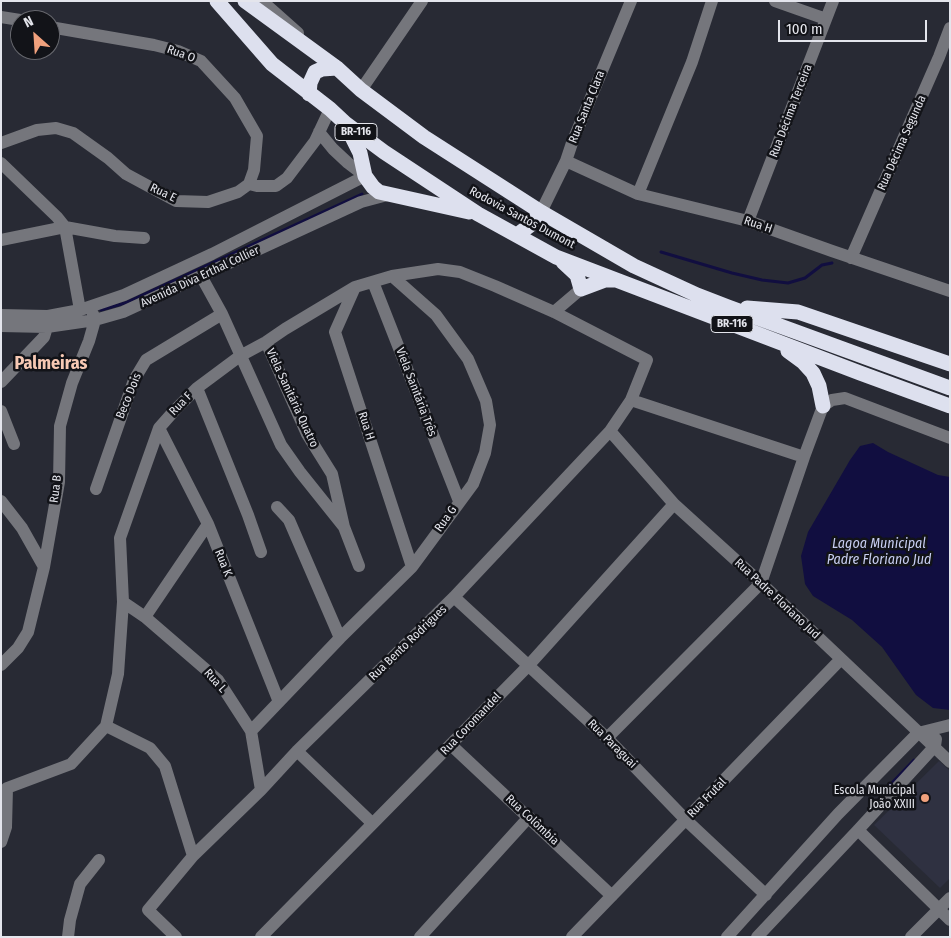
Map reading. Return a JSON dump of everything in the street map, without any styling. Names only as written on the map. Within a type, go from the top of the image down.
[{"type":"highway","name":"Rodovia Santos Dumont","points":[[217,1],[272,64],[384,152],[478,214],[556,257],[950,406]]},
{"type":"highway","name":"Rodovia Santos Dumont","points":[[245,1],[337,68],[361,90],[424,136],[541,212],[634,266],[728,307],[950,388]]},
{"type":"highway","points":[[310,94],[310,83],[315,72],[322,69],[337,68]]},
{"type":"highway","points":[[345,123],[360,153],[365,176],[379,192],[478,214]]},
{"type":"highway","points":[[517,235],[529,226],[541,212]]},
{"type":"highway","points":[[556,257],[573,270],[579,280],[581,289],[605,280],[618,279]]},
{"type":"highway","points":[[728,307],[798,312],[949,360]]},
{"type":"highway","points":[[768,338],[803,362],[813,373],[819,386],[823,406]]},
{"type":"street","points":[[262,1],[288,23],[319,55]]},
{"type":"street","points":[[361,90],[422,1]]},
{"type":"street","name":"Rua Santa Clara","points":[[541,212],[566,161],[632,1]]},
{"type":"street","points":[[638,194],[692,62],[712,1]]},
{"type":"street","points":[[775,1],[826,19]]},
{"type":"street","name":"Rua Décima Terceira","points":[[748,221],[833,1]]},
{"type":"street","name":"Rua Décima Segunda","points":[[852,258],[944,59],[950,28]]},
{"type":"street","name":"Rua O","points":[[60,29],[154,45],[178,51],[201,61],[235,98],[258,136],[254,170],[249,184]]},
{"type":"street","points":[[249,184],[276,186],[287,178],[315,141],[330,109]]},
{"type":"street","name":"Rua E","points":[[1,143],[37,130],[56,128],[73,133],[108,158],[126,174],[176,201],[208,202],[238,192],[249,184]]},
{"type":"street","points":[[320,132],[333,149],[365,176]]},
{"type":"street","name":"Rua H","points":[[566,161],[638,194],[748,221],[950,291]]},
{"type":"street","points":[[1,163],[57,216],[65,227],[86,309],[95,320]]},
{"type":"street","name":"Avenida Diva Erthal Collier","points":[[1,315],[48,316],[86,309],[124,295],[212,254],[365,176]]},
{"type":"street","name":"Avenida Diva Erthal Collier","points":[[1,326],[47,327],[95,320],[123,312],[361,202],[391,194]]},
{"type":"street","points":[[1,240],[65,227],[115,236],[144,238]]},
{"type":"street","name":"Rua F","points":[[4,791],[71,764],[106,726],[118,674],[122,602],[120,538],[160,428],[197,388],[240,356],[355,287],[392,276],[438,269],[460,272],[554,312],[646,360]]},
{"type":"street","points":[[200,276],[222,314],[281,445],[344,527]]},
{"type":"street","name":"Rua G","points":[[251,731],[340,638],[412,567],[473,484],[485,453],[490,425],[486,401],[468,359],[436,316],[392,276]]},
{"type":"street","name":"Viela Sanitária Três","points":[[373,282],[459,501]]},
{"type":"street","name":"Rua H","points":[[355,287],[335,332],[412,567]]},
{"type":"street","points":[[554,312],[581,289]]},
{"type":"street","name":"Beco Dois","points":[[96,489],[134,380],[146,360],[222,314]]},
{"type":"street","name":"Rua B","points":[[1,665],[18,648],[28,632],[44,567],[58,482],[60,426],[72,383],[95,320]]},
{"type":"street","points":[[1,382],[44,337],[47,327]]},
{"type":"street","name":"Viela Sanitária Quatro","points":[[266,342],[307,434],[332,474],[344,527],[359,566]]},
{"type":"street","name":"Rua Bento Rodrigues","points":[[176,937],[148,910],[193,856],[454,597],[610,431],[631,400],[646,360]]},
{"type":"street","points":[[197,388],[261,552]]},
{"type":"street","points":[[606,738],[761,583],[823,406],[832,400],[845,398],[950,438]]},
{"type":"street","points":[[631,400],[804,457]]},
{"type":"street","points":[[1,411],[14,444]]},
{"type":"street","name":"Rua K","points":[[160,428],[208,524],[279,702]]},
{"type":"street","name":"Rua Padre Floriano Jud","points":[[610,431],[674,504],[761,583],[950,762]]},
{"type":"street","points":[[1,501],[22,528],[44,567]]},
{"type":"street","name":"Rua Coromandel","points":[[261,937],[528,666],[674,504]]},
{"type":"street","points":[[277,507],[289,520],[340,638]]},
{"type":"street","points":[[145,617],[208,524]]},
{"type":"street","name":"Rua Paraguai","points":[[454,597],[606,738],[686,820],[766,895]]},
{"type":"street","name":"Rua L","points":[[122,602],[145,617],[218,680],[251,731],[261,790]]},
{"type":"street","name":"Rua Frutal","points":[[572,937],[841,659]]},
{"type":"street","points":[[106,726],[150,748],[166,766],[193,856]]},
{"type":"street","points":[[727,937],[838,814],[918,733],[944,727]]},
{"type":"street","points":[[757,937],[935,746],[944,727]]},
{"type":"street","name":"Rua Colômbia","points":[[451,745],[529,816],[612,896]]},
{"type":"street","points":[[297,751],[372,823]]},
{"type":"street","points":[[1,842],[6,827],[4,791]]},
{"type":"street","points":[[420,937],[529,816]]},
{"type":"street","points":[[858,830],[950,920]]},
{"type":"street","points":[[68,937],[70,920],[80,884],[99,860]]},
{"type":"street","points":[[911,937],[950,898]]},
{"type":"shaded area","name":"Escola Municipal João XXIII","points":[[939,761],[950,771],[950,878],[940,888],[874,825]]},
{"type":"water","name":"Lagoa Municipal Padre Floriano Jud","points":[[873,443],[938,475],[950,477],[950,710],[933,708],[916,695],[882,647],[852,620],[813,596],[805,584],[801,556],[808,532],[860,446]]},
{"type":"waterway","points":[[101,310],[125,303],[362,194]]},
{"type":"waterway","points":[[661,252],[732,273],[762,280],[788,283],[805,278],[822,265],[832,263]]},
{"type":"waterway","points":[[887,788],[914,760]]},
{"type":"place","name":"Escola Municipal João XXIII","points":[[925,798]]},
{"type":"district","name":"Palmeiras","points":[[51,364]]}]
